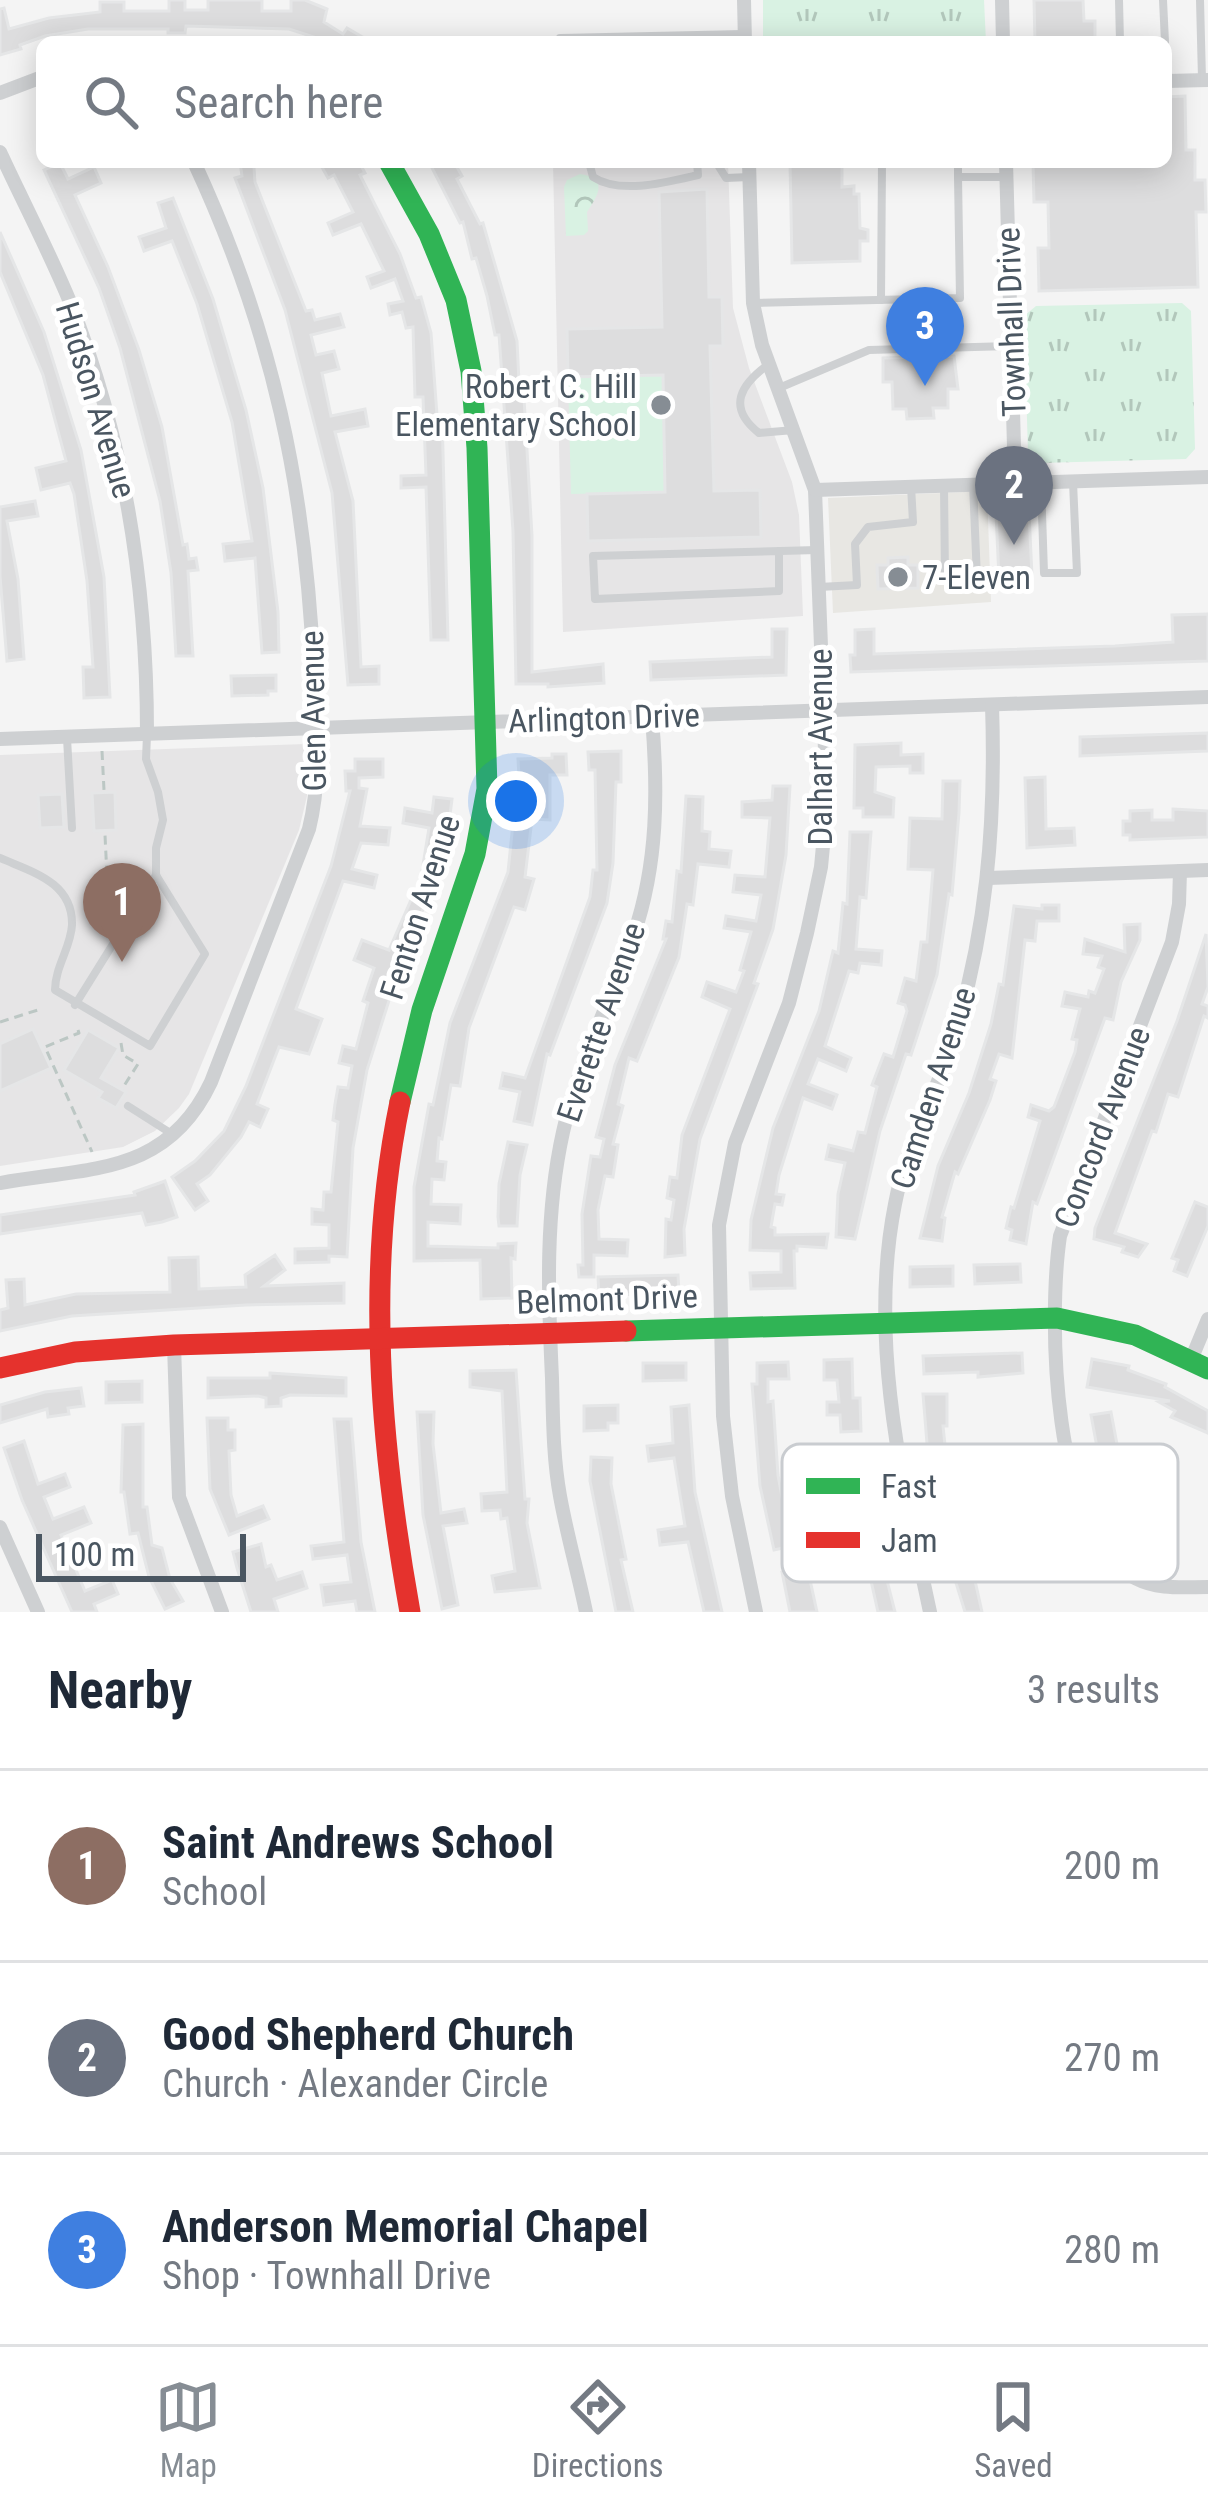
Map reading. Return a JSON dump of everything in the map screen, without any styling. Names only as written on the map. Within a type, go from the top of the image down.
[{"type":"street","points":[[743,0],[744,36]]},
{"type":"street","points":[[1002,0],[1003,36]]},
{"type":"street","points":[[0,93],[36,79]]},
{"type":"street","points":[[1172,81],[1205,80]]},
{"type":"street","name":"Hudson Avenue","points":[[0,152],[68,298],[118,448],[142,595],[147,733]]},
{"type":"street","name":"Glen Avenue","points":[[0,1183],[131,1161],[175,1136],[190,1119],[212,1082],[309,829],[319,788],[307,553],[286,428],[269,363],[196,168]]},
{"type":"street","name":"Fenton Avenue","points":[[392,168],[429,234],[456,299],[471,371],[488,789],[483,834],[417,1026],[393,1135],[381,1264],[381,1339],[390,1496],[410,1612]]},
{"type":"street","name":"Dalhart Avenue","points":[[748,169],[753,303],[815,490],[827,802],[821,867],[789,1003],[745,1111],[725,1182],[719,1226],[719,1328],[732,1496],[756,1612]]},
{"type":"street","name":"Townhall Drive","points":[[1006,170],[1015,482]]},
{"type":"street","points":[[815,490],[1208,477]]},
{"type":"street","name":"Arlington Drive","points":[[0,739],[1208,697]]},
{"type":"street","name":"Camden Avenue","points":[[896,1444],[886,1264],[904,1167],[955,1033],[970,979],[988,878],[994,797],[992,705]]},
{"type":"street","name":"Everette Avenue","points":[[586,1612],[560,1493],[550,1334],[550,1220],[563,1129],[584,1060],[635,932],[653,858],[657,795],[652,718]]},
{"type":"street","points":[[988,878],[1208,870]]},
{"type":"street","name":"Concord Avenue","points":[[1066,1444],[1055,1268],[1060,1236],[1167,956],[1177,924],[1180,871]]},
{"type":"street","name":"Belmont Drive","points":[[0,1368],[75,1352],[174,1345],[1057,1318],[1106,1324],[1145,1336],[1200,1365]]},
{"type":"street","points":[[1200,1365],[1208,1319]]},
{"type":"street","points":[[174,1345],[178,1497],[222,1612]]},
{"type":"street","points":[[0,1527],[38,1612]]},
{"type":"street","name":"Camden Avenue","points":[[923,1582],[930,1612]]},
{"type":"street","name":"Concord Avenue","points":[[1145,1582],[1158,1587],[1208,1587]]},
{"type":"lane","points":[[1119,0],[1120,36]]},
{"type":"lane","points":[[1163,0],[1165,36]]},
{"type":"lane","points":[[1200,0],[1205,80]]},
{"type":"lane","points":[[590,168],[593,178],[604,184],[660,184],[698,175],[697,168]]},
{"type":"lane","points":[[720,168],[726,178],[748,169]]},
{"type":"lane","points":[[881,300],[882,168]]},
{"type":"lane","points":[[753,303],[960,298],[958,168]]},
{"type":"lane","points":[[958,178],[1006,170]]},
{"type":"lane","points":[[779,388],[868,350],[1011,346]]},
{"type":"lane","points":[[770,364],[746,380],[740,403],[743,415],[760,433],[796,430]]},
{"type":"lane","points":[[1041,482],[1044,573],[1076,573],[1073,481]]},
{"type":"lane","points":[[944,485],[945,578],[968,580],[976,578],[973,484]]},
{"type":"lane","points":[[818,587],[857,586],[855,544],[868,527],[913,523],[910,486]]},
{"type":"lane","points":[[779,551],[779,591],[595,599],[593,556],[779,551],[817,550]]},
{"type":"lane","points":[[75,1005],[155,875],[163,820],[146,759],[147,733]]},
{"type":"lane","points":[[67,737],[72,828]]},
{"type":"lane","points":[[0,858],[52,880],[64,894],[72,926],[55,990],[150,1046],[205,954],[155,875]]},
{"type":"lane","points":[[128,1106],[175,1136]]},
{"type":"path","points":[[102,751],[104,790]]},
{"type":"path","points":[[103,919],[105,835]]},
{"type":"path","points":[[0,1022],[41,1010]]},
{"type":"path","points":[[79,1030],[45,1047],[93,1154]]},
{"type":"path","points":[[121,1041],[123,1055],[138,1064],[122,1089]]},
{"type":"shaded area","name":"Robert C. Hill Elementary School","points":[[553,168],[728,168],[733,308],[749,368],[792,482],[799,515],[803,616],[563,632]]},
{"type":"shaded area","points":[[987,491],[991,602],[833,613],[828,498]]},
{"type":"shaded area","points":[[306,744],[307,796],[299,830],[189,1094],[179,1108],[155,1131],[123,1147],[0,1166],[0,755]]},
{"type":"green space","points":[[763,0],[984,0],[986,36],[763,36]]},
{"type":"green space","points":[[580,174],[595,180],[599,189],[587,212],[588,231],[566,236],[564,187]]},
{"type":"green space","points":[[1182,303],[1191,311],[1195,449],[1186,459],[1040,463],[1028,454],[1024,316],[1036,306]]},
{"type":"green space","points":[[663,375],[665,492],[571,494],[568,377]]},
{"type":"building","points":[[169,0],[185,0],[185,10],[208,10],[208,0],[262,0],[262,11],[291,11],[291,0],[305,0],[327,9],[324,22],[343,34],[347,28],[361,36],[186,26],[185,33],[88,29],[36,36],[20,45],[21,49],[0,55],[0,9],[4,8],[9,29],[100,12],[100,2],[124,2],[124,11],[169,11]]},
{"type":"building","points":[[1034,0],[1083,0],[1084,21],[1095,21],[1095,36],[1035,36]]},
{"type":"building","points":[[1185,96],[1186,150],[1195,150],[1195,180],[1205,180],[1206,212],[1196,212],[1198,287],[1039,291],[1038,248],[1049,248],[1048,202],[1034,202],[1033,168],[1172,168],[1172,97]]},
{"type":"building","points":[[62,168],[68,179],[94,168],[101,183],[75,195],[139,350],[162,427],[183,545],[187,544],[189,559],[196,558],[198,570],[188,571],[193,656],[176,656],[160,501],[120,348],[99,288],[44,170]]},
{"type":"building","points":[[241,168],[254,168],[255,182],[306,311],[312,310],[315,320],[340,314],[344,327],[311,335],[316,355],[334,351],[339,369],[322,373],[331,416],[365,409],[368,426],[335,432],[353,501],[361,667],[379,666],[379,684],[348,685],[332,493],[285,310],[235,178],[242,176]]},
{"type":"building","points":[[322,168],[362,168],[365,173],[360,175],[400,254],[416,298],[421,297],[431,333],[437,415],[442,415],[448,640],[431,640],[426,487],[401,488],[401,476],[426,475],[423,397],[415,397],[413,327],[406,328],[402,312],[390,315],[388,304],[403,301],[395,279],[371,288],[367,277],[384,271],[361,224],[333,235],[328,223],[353,212],[334,175],[328,178]]},
{"type":"building","points":[[432,168],[457,168],[462,176],[457,179],[483,223],[517,341],[532,536],[532,672],[603,664],[604,683],[516,684],[513,531],[499,335],[495,335],[476,258],[472,259]]},
{"type":"building","points":[[790,168],[842,168],[842,187],[854,186],[854,194],[859,194],[860,228],[868,230],[868,241],[860,241],[860,261],[792,263]]},
{"type":"building","points":[[707,189],[709,297],[722,297],[723,346],[710,346],[714,491],[760,490],[761,537],[588,541],[587,494],[665,492],[663,375],[568,377],[567,329],[662,327],[659,192]]},
{"type":"building","points":[[173,198],[213,299],[246,410],[263,488],[279,652],[262,653],[255,558],[225,561],[223,544],[252,541],[232,422],[197,304],[172,241],[144,251],[139,237],[166,228],[158,203]]},
{"type":"building","points":[[0,232],[44,332],[81,450],[104,577],[110,697],[84,698],[83,667],[93,667],[74,494],[70,483],[41,490],[36,468],[66,461],[43,375],[0,272]]},
{"type":"building","points":[[954,356],[958,389],[948,389],[948,408],[933,408],[934,418],[907,419],[906,409],[893,409],[892,382],[883,382],[883,358]]},
{"type":"building","points":[[35,501],[38,516],[7,521],[18,579],[24,659],[7,661],[0,507]]},
{"type":"building","points":[[1029,512],[1032,576],[999,578],[996,514]]},
{"type":"building","name":"7-Eleven","points":[[908,557],[908,565],[918,565],[918,588],[878,589],[877,565],[888,565],[888,558]]},
{"type":"building","points":[[1208,614],[1208,661],[851,672],[855,630],[874,629],[874,654],[1115,646],[1173,642],[1172,615]]},
{"type":"building","points":[[772,629],[787,629],[786,675],[651,680],[650,662],[772,657]]},
{"type":"building","points":[[276,675],[276,691],[268,695],[232,696],[231,676]]},
{"type":"building","points":[[1208,733],[1208,751],[1080,756],[1080,737]]},
{"type":"building","points":[[901,743],[901,755],[923,754],[923,773],[910,773],[910,766],[876,767],[875,792],[894,798],[893,817],[863,817],[863,808],[854,808],[855,745]]},
{"type":"building","points":[[621,751],[607,903],[547,1054],[532,1125],[514,1121],[520,1092],[500,1088],[503,1073],[525,1078],[590,897],[593,870],[597,870],[595,770],[589,770],[588,752]]},
{"type":"building","points":[[552,754],[566,754],[567,775],[550,775],[550,820],[532,819],[525,877],[534,879],[525,910],[514,907],[469,1028],[460,1086],[451,1085],[439,1138],[437,1161],[446,1162],[444,1180],[432,1179],[431,1204],[461,1205],[460,1224],[428,1222],[428,1246],[498,1248],[498,1244],[516,1243],[515,1259],[511,1258],[512,1298],[481,1299],[480,1260],[414,1261],[414,1187],[450,1023],[508,872],[516,794],[520,794],[518,759],[552,758]]},
{"type":"building","points":[[355,759],[383,759],[383,777],[359,778],[359,788],[367,789],[360,826],[390,828],[388,845],[361,843],[352,869],[377,875],[374,888],[343,881],[296,1009],[322,1019],[309,1054],[279,1047],[257,1104],[268,1109],[260,1127],[249,1122],[210,1175],[197,1184],[208,1201],[195,1210],[172,1177],[224,1131],[246,1086],[331,866],[350,791],[346,791],[345,771],[355,771]]},
{"type":"building","points":[[1045,777],[1046,829],[1074,828],[1075,845],[1027,848],[1025,778]]},
{"type":"building","points":[[943,781],[960,781],[952,895],[937,975],[880,1131],[855,1239],[836,1237],[845,1163],[826,1159],[829,1145],[853,1151],[858,1132],[865,1133],[877,1087],[872,1085],[884,1054],[893,1057],[907,1011],[898,1003],[905,978],[916,981],[921,942],[927,942],[933,870],[908,869],[910,818],[942,819]]},
{"type":"building","points":[[773,786],[790,786],[786,855],[773,929],[754,983],[758,984],[700,1139],[684,1229],[685,1255],[665,1257],[666,1219],[671,1220],[674,1200],[667,1198],[670,1177],[677,1178],[682,1135],[730,1009],[702,997],[707,982],[736,992],[751,932],[724,928],[726,916],[756,921],[761,895],[733,892],[735,875],[765,877],[770,818],[742,817],[742,802],[772,800]]},
{"type":"building","points":[[115,792],[116,830],[94,831],[92,793]]},
{"type":"building","points":[[62,794],[64,827],[40,828],[38,795]]},
{"type":"building","points":[[686,796],[703,797],[702,831],[710,832],[709,849],[731,851],[729,867],[698,864],[679,957],[637,1061],[629,1058],[618,1104],[623,1106],[613,1144],[618,1145],[613,1177],[605,1176],[598,1210],[599,1239],[628,1240],[627,1256],[594,1255],[594,1277],[579,1277],[591,1156],[600,1157],[604,1139],[596,1137],[615,1065],[666,939],[666,921],[672,922]]},
{"type":"building","points":[[434,797],[452,799],[449,823],[439,873],[405,950],[367,1070],[353,1148],[347,1257],[295,1263],[295,1249],[329,1248],[329,1225],[312,1224],[312,1209],[323,1210],[324,1192],[331,1192],[338,1122],[333,1120],[335,1104],[338,1087],[348,1088],[352,1066],[339,1063],[343,1046],[356,1049],[374,968],[354,960],[362,940],[389,950],[421,877],[429,828],[403,823],[405,808],[432,813]]},
{"type":"building","points":[[1173,809],[1208,811],[1208,837],[1130,840],[1130,835],[1123,835],[1123,821],[1130,821],[1130,811],[1152,810],[1152,820],[1173,820]]},
{"type":"building","points":[[850,832],[871,832],[856,949],[882,951],[881,965],[860,963],[858,973],[849,971],[825,1046],[851,1058],[846,1071],[818,1059],[808,1084],[837,1095],[832,1109],[803,1098],[779,1175],[776,1194],[784,1195],[782,1205],[775,1204],[771,1227],[775,1235],[828,1234],[826,1248],[797,1246],[795,1288],[751,1289],[750,1273],[781,1272],[781,1251],[750,1250],[751,1220],[773,1128],[819,1011],[833,951],[838,953],[843,903],[847,904]]},
{"type":"building","points":[[1042,905],[1059,905],[1059,921],[1037,921],[1035,941],[1025,940],[1012,1058],[999,1054],[990,1079],[996,1081],[990,1100],[958,1174],[955,1172],[942,1217],[942,1241],[920,1238],[938,1166],[969,1093],[999,984],[1003,985],[1014,906],[1042,909]]},
{"type":"building","points":[[1140,924],[1140,940],[1121,982],[1113,1020],[1105,1018],[1037,1204],[1033,1202],[1026,1244],[1010,1240],[1012,1230],[1006,1228],[1011,1207],[1040,1121],[1028,1117],[1031,1105],[1049,1111],[1054,1107],[1075,1052],[1077,1040],[1072,1039],[1080,1009],[1062,1006],[1065,992],[1088,997],[1089,991],[1095,993],[1104,969],[1098,967],[1102,956],[1083,954],[1085,939],[1125,952],[1124,925]]},
{"type":"building","points":[[1206,934],[1208,987],[1202,1004],[1208,1006],[1208,1018],[1204,1016],[1178,1097],[1168,1094],[1115,1233],[1147,1244],[1138,1257],[1122,1252],[1124,1247],[1094,1239],[1095,1228]]},
{"type":"building","points":[[33,1029],[51,1068],[0,1091],[0,1044]]},
{"type":"building","points":[[88,1030],[119,1048],[101,1078],[126,1092],[116,1108],[98,1098],[102,1092],[64,1070]]},
{"type":"building","points":[[508,1142],[527,1145],[517,1226],[499,1226],[499,1184]]},
{"type":"building","points":[[165,1181],[177,1217],[162,1222],[146,1225],[142,1213],[0,1234],[0,1215],[135,1195]]},
{"type":"building","points":[[1195,1202],[1208,1207],[1208,1226],[1187,1276],[1174,1271],[1178,1260],[1172,1258]]},
{"type":"building","points":[[275,1255],[285,1270],[264,1286],[344,1283],[344,1303],[72,1316],[0,1331],[0,1310],[8,1308],[6,1280],[24,1279],[25,1305],[76,1294],[170,1292],[169,1258],[198,1257],[199,1289],[246,1287],[245,1275]]},
{"type":"building","points":[[1020,1264],[1021,1282],[975,1284],[974,1265]]},
{"type":"building","points":[[953,1266],[953,1286],[910,1287],[910,1267]]},
{"type":"building","points":[[678,1275],[679,1292],[599,1296],[598,1277]]},
{"type":"building","points":[[1022,1353],[1023,1373],[924,1374],[923,1356]]},
{"type":"building","points":[[852,1359],[853,1398],[860,1398],[861,1431],[841,1432],[840,1415],[827,1415],[827,1402],[839,1402],[837,1380],[824,1380],[824,1360]]},
{"type":"building","points":[[1092,1359],[1129,1366],[1128,1370],[1166,1384],[1208,1411],[1208,1433],[1171,1417],[1175,1411],[1159,1402],[1170,1401],[1087,1387]]},
{"type":"building","points":[[788,1362],[789,1379],[768,1379],[782,1497],[782,1548],[774,1550],[760,1486],[752,1384],[757,1384],[757,1363]]},
{"type":"building","points":[[643,1363],[686,1363],[686,1380],[643,1381]]},
{"type":"building","points":[[516,1370],[525,1499],[529,1499],[527,1523],[540,1588],[495,1592],[492,1576],[515,1571],[507,1518],[501,1519],[500,1510],[482,1511],[481,1494],[507,1492],[502,1391],[470,1387],[470,1371]]},
{"type":"building","points":[[270,1373],[346,1378],[346,1396],[290,1395],[281,1398],[281,1406],[266,1407],[266,1398],[258,1396],[208,1398],[208,1378],[270,1378]]},
{"type":"building","points":[[142,1381],[142,1402],[106,1403],[106,1382]]},
{"type":"building","points":[[81,1388],[84,1406],[68,1408],[69,1414],[48,1417],[47,1409],[0,1423],[0,1405]]},
{"type":"building","points":[[923,1394],[947,1394],[945,1444],[927,1444]]},
{"type":"building","points":[[618,1405],[618,1423],[608,1423],[608,1430],[584,1431],[584,1406]]},
{"type":"building","points":[[689,1405],[695,1492],[722,1612],[704,1612],[688,1542],[660,1545],[658,1530],[685,1526],[674,1458],[649,1461],[647,1446],[673,1443],[671,1407]]},
{"type":"building","points":[[417,1412],[434,1412],[441,1513],[464,1509],[467,1523],[443,1526],[458,1605],[442,1609],[423,1515]]},
{"type":"building","points":[[1111,1412],[1117,1444],[1096,1444],[1091,1415]]},
{"type":"building","points":[[207,1418],[228,1418],[228,1430],[235,1430],[235,1450],[229,1451],[237,1516],[263,1506],[269,1519],[229,1535],[210,1489]]},
{"type":"building","points":[[334,1419],[351,1419],[361,1542],[375,1612],[357,1612],[355,1601],[324,1605],[321,1585],[351,1582],[347,1555],[313,1559],[311,1546],[344,1542]]},
{"type":"building","points":[[143,1424],[143,1507],[147,1507],[152,1545],[162,1548],[170,1579],[183,1601],[165,1609],[149,1577],[138,1533],[130,1534],[121,1492],[123,1425]]},
{"type":"building","points":[[24,1441],[38,1484],[65,1474],[70,1487],[44,1497],[53,1519],[84,1507],[91,1523],[61,1535],[85,1591],[112,1580],[118,1594],[94,1604],[97,1612],[72,1612],[22,1500],[4,1448]]},
{"type":"building","points":[[591,1457],[612,1458],[611,1484],[626,1559],[621,1560],[633,1612],[616,1612],[590,1481]]},
{"type":"building","points":[[261,1544],[266,1567],[271,1565],[277,1580],[302,1572],[307,1588],[274,1599],[278,1612],[251,1612],[233,1552]]},
{"type":"building","points":[[784,1582],[810,1582],[817,1612],[790,1612]]},
{"type":"building","points":[[871,1582],[887,1582],[895,1612],[878,1612]]},
{"type":"building","points":[[975,1582],[982,1612],[965,1612],[956,1583]]},
{"type":"traffic: fast","points":[[392,168],[429,234],[456,300],[471,371],[487,789],[475,854],[422,1010],[400,1102]]},
{"type":"traffic: fast","points":[[626,1331],[1057,1318],[1135,1335],[1208,1369]]},
{"type":"traffic: jam","points":[[400,1102],[383,1229],[381,1357],[391,1485],[410,1612]]},
{"type":"traffic: jam","points":[[0,1368],[75,1352],[174,1345],[626,1331]]},
{"type":"place","name":"Anderson Memorial Chapel","points":[[925,386]]},
{"type":"place","name":"Robert C. Hill Elementary School","points":[[661,405]]},
{"type":"place","name":"Good Shepherd Church","points":[[1014,545]]},
{"type":"place","name":"7-Eleven","points":[[898,577]]},
{"type":"place","name":"Saint Andrews School","points":[[122,962]]}]
